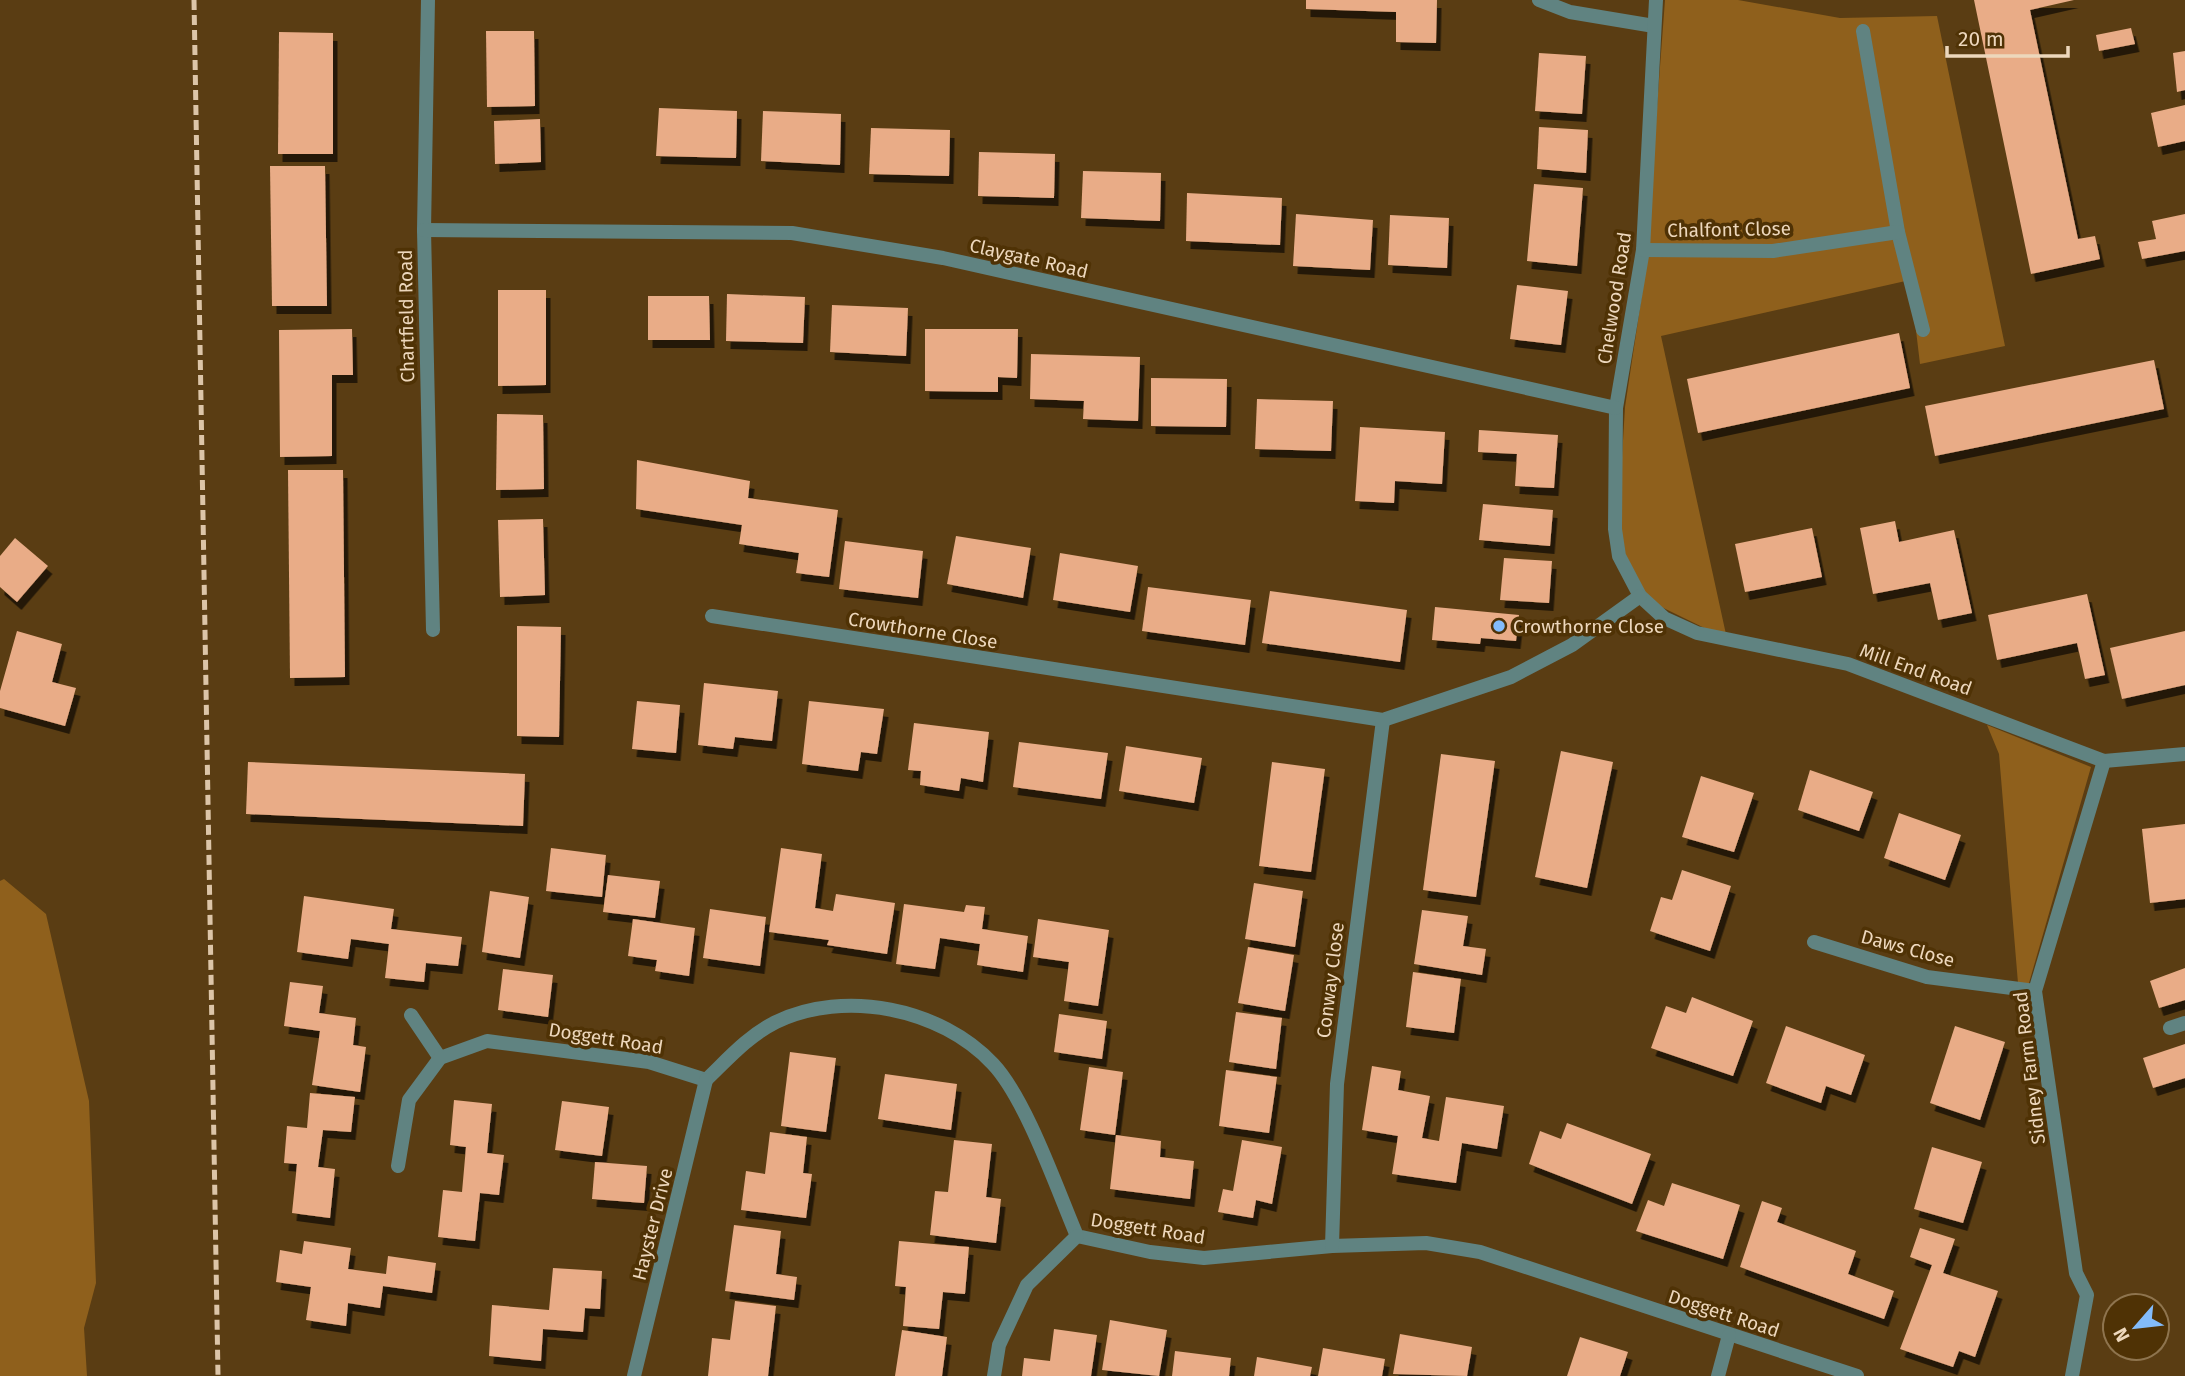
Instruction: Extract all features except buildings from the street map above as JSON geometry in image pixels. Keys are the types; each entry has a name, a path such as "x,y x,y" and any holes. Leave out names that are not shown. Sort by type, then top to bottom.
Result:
{"street":[{"name":"Chartfield Road","path":"428,0 424,230 432,630"},
{"path":"1539,0 1570,12 1654,26"},
{"name":"Chelwood Road","path":"1640,596 1619,556 1615,529 1616,408 1643,250 1656,0"},
{"path":"1863,31 1898,232 1923,330"},
{"name":"Claygate Road","path":"424,230 792,233 943,258 1616,408"},
{"name":"Chalfont Close","path":"1643,250 1773,251 1898,232"},
{"name":"Crowthorne Close","path":"712,616 1383,720 1511,677 1572,645 1640,596"},
{"name":"Mill End Road","path":"1640,596 1664,618 1698,633 1849,664 2104,761 2185,754"},
{"name":"Conway Close","path":"1332,1245 1336,1084 1383,720"},
{"name":"Sidney Farm Road","path":"2072,1376 2087,1296 2076,1273 2035,990 2104,761"},
{"name":"Daws Close","path":"1814,942 1927,977 2035,990"},
{"name":"Doggett Road","path":"440,1058 487,1041 635,1059 706,1080 750,1037 777,1022 810,1010 846,1006 883,1009 923,1017 961,1038 993,1063 1013,1092 1077,1236 1150,1252 1204,1258 1332,1245 1426,1243 1480,1252 1857,1376"},
{"path":"398,1167 409,1100 440,1058 411,1014"},
{"path":"2170,1028 2185,1023"},
{"name":"Hayster Drive","path":"634,1376 706,1080"},
{"path":"993,1376 999,1345 1027,1285 1077,1236"},
{"path":"1718,1376 1729,1335"}],"shaded area":[{"path":"1665,0 1738,0 1840,18 1937,16 2005,346 1920,364 1910,280 1661,336 1727,639 1643,598 1617,541 1625,407 1644,281"},
{"path":"1987,725 2091,767 2029,983 2018,983 1999,754"},
{"path":"4,879 46,914 89,1101 96,1283 84,1328 87,1376 0,1376 0,881"}],"railway":[{"path":"194,0 218,1376"}],"place":[{"name":"Crowthorne Close","path":"1499,626"}]}
